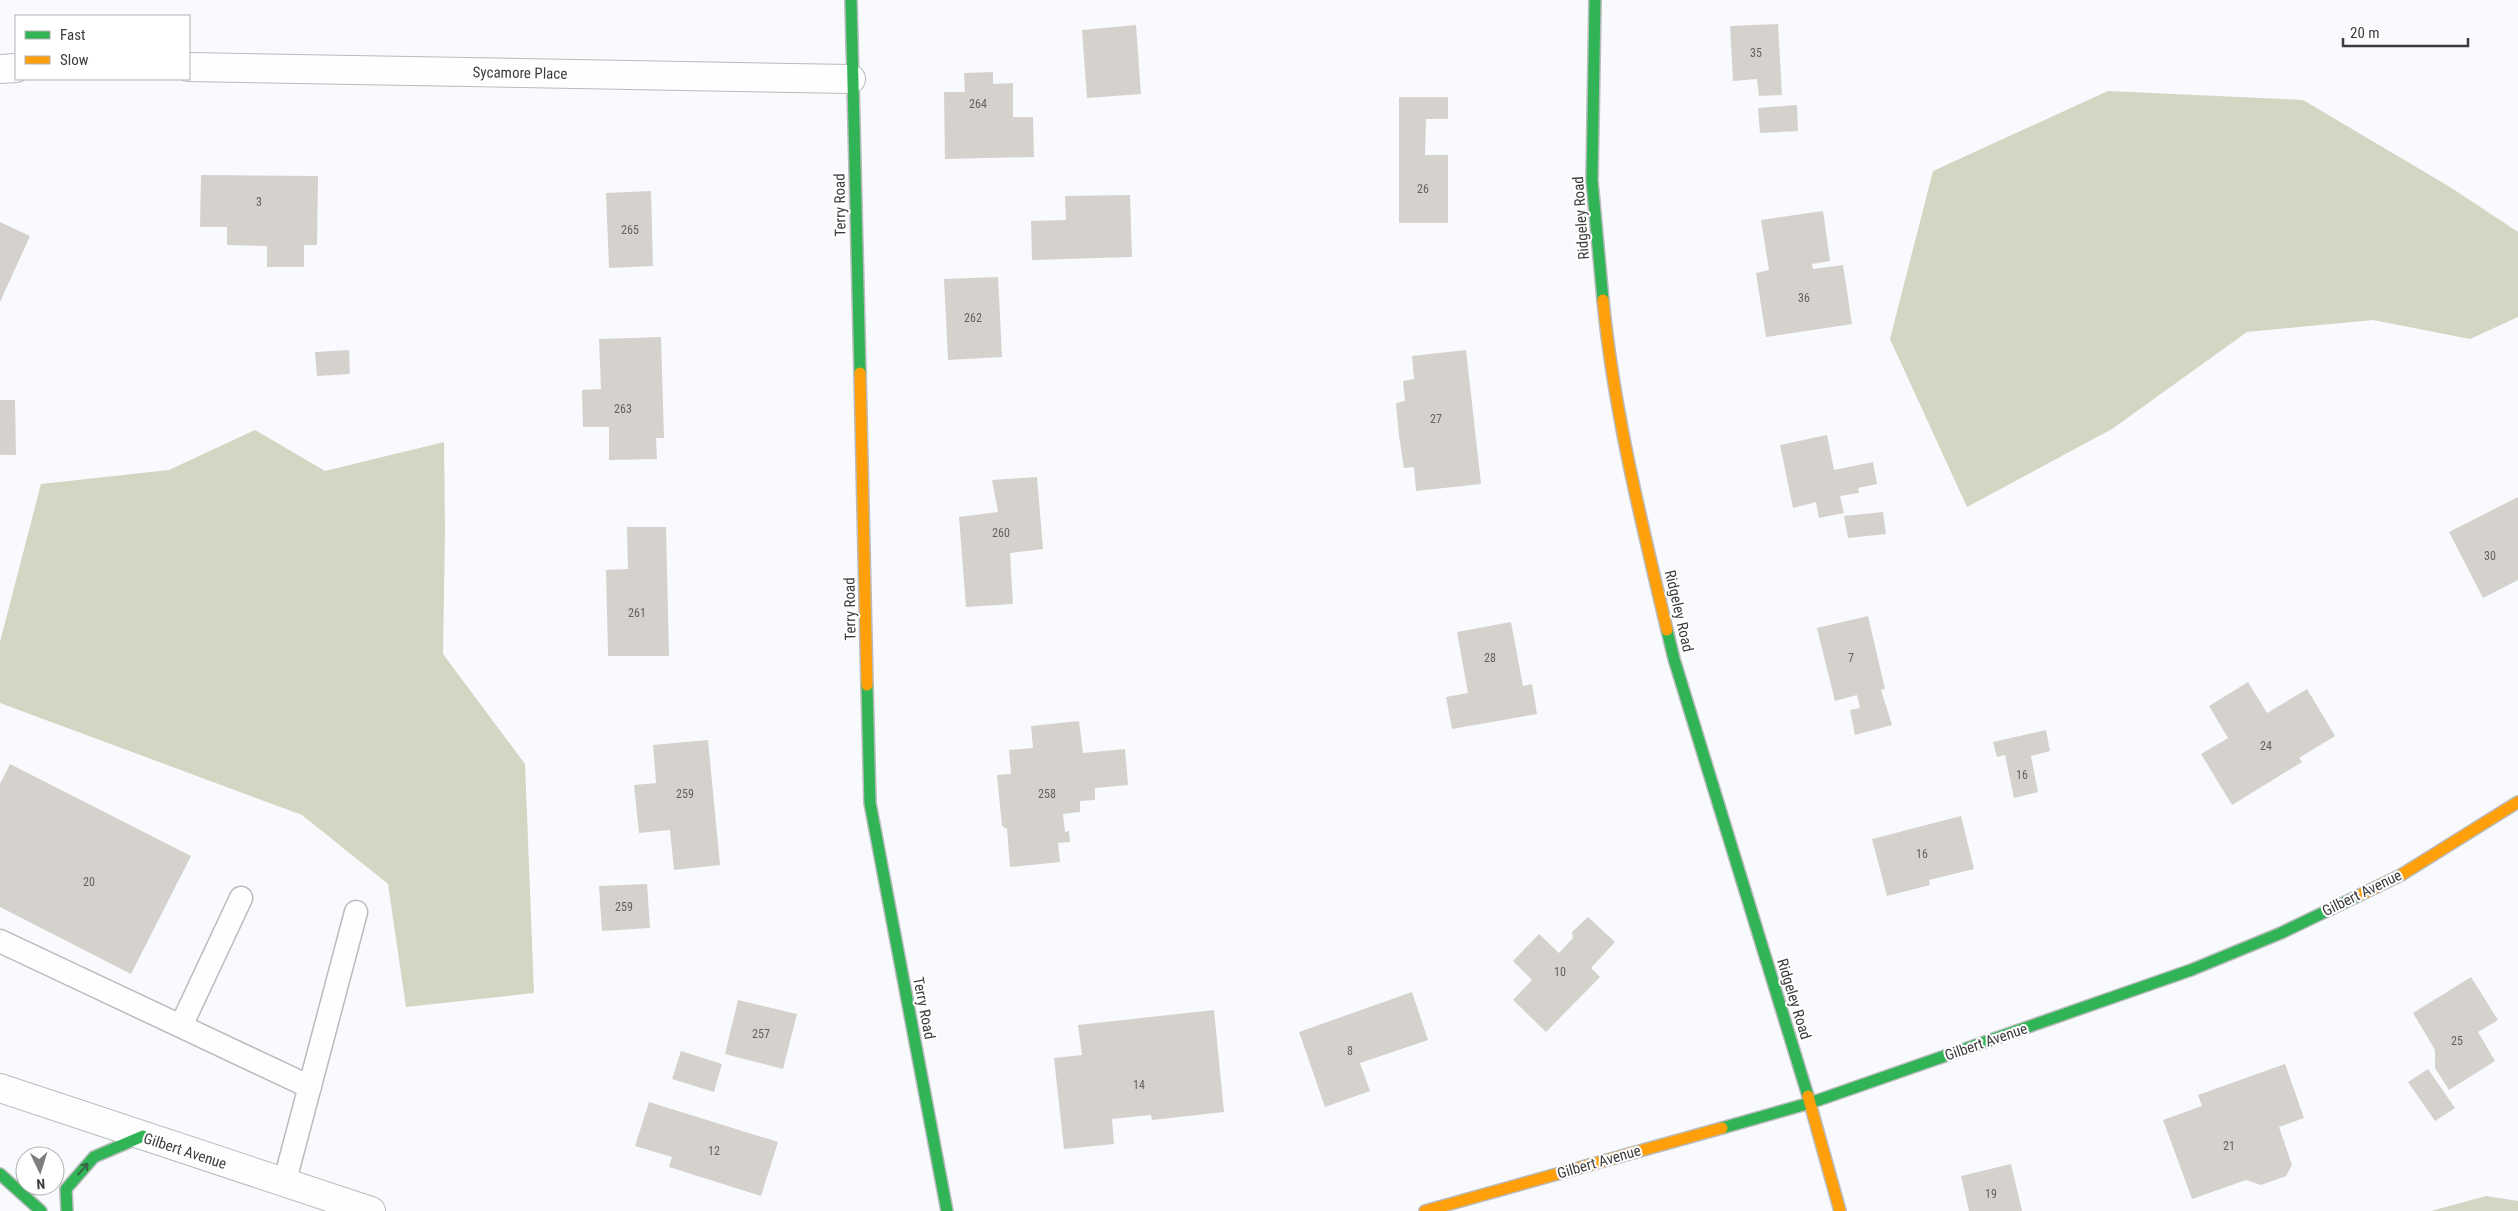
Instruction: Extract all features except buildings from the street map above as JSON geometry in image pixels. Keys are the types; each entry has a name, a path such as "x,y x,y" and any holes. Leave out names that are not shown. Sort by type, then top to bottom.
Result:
{"street":[{"name":"Terry Road","path":"851,0 851,79 870,803 947,1211"},
{"name":"Ridgeley Road","path":"1595,0 1592,181 1608,351 1630,468 1674,659 1810,1103 1840,1211"},
{"name":"Sycamore Place","path":"190,67 851,79"},
{"path":"0,69 15,68"},
{"name":"Gilbert Avenue","path":"1425,1211 1810,1103 2191,970 2281,933 2401,875 2518,802"},
{"name":"Gilbert Avenue","path":"0,1088 284,1184 371,1211"},
{"path":"67,1211 66,1189 94,1156 143,1136"},
{"path":"0,1174 41,1211"}],"lane":[{"path":"181,1026 241,898"},
{"path":"284,1184 356,912"},
{"path":"0,941 310,1086"}],"green space":[{"path":"2108,91 2303,100 2450,187 2518,232 2518,317 2470,339 2373,320 2247,332 2112,429 1967,507 1890,339 1933,171"},
{"path":"255,430 325,471 444,442 443,654 525,764 534,993 406,1007 388,884 302,815 0,703 0,642 41,484 169,470"},
{"path":"2486,1196 2518,1201 2518,1211 2431,1211"}],"traffic: fast":[{"path":"851,0 860,373"},
{"path":"1595,0 1592,181 1603,300"},
{"path":"1667,630 1674,659 1808,1096"},
{"path":"867,685 870,803 947,1211"},
{"path":"1722,1128 1810,1103 2191,970 2281,933 2360,895"},
{"path":"67,1211 66,1189 94,1157 143,1136"},
{"path":"0,1174 41,1211"}],"traffic: slow":[{"path":"1603,300 1621,425 1667,630"},
{"path":"860,373 867,685"},
{"path":"2360,895 2401,875 2518,802"},
{"path":"1808,1096 1840,1211"},
{"path":"1425,1211 1722,1128"}]}
